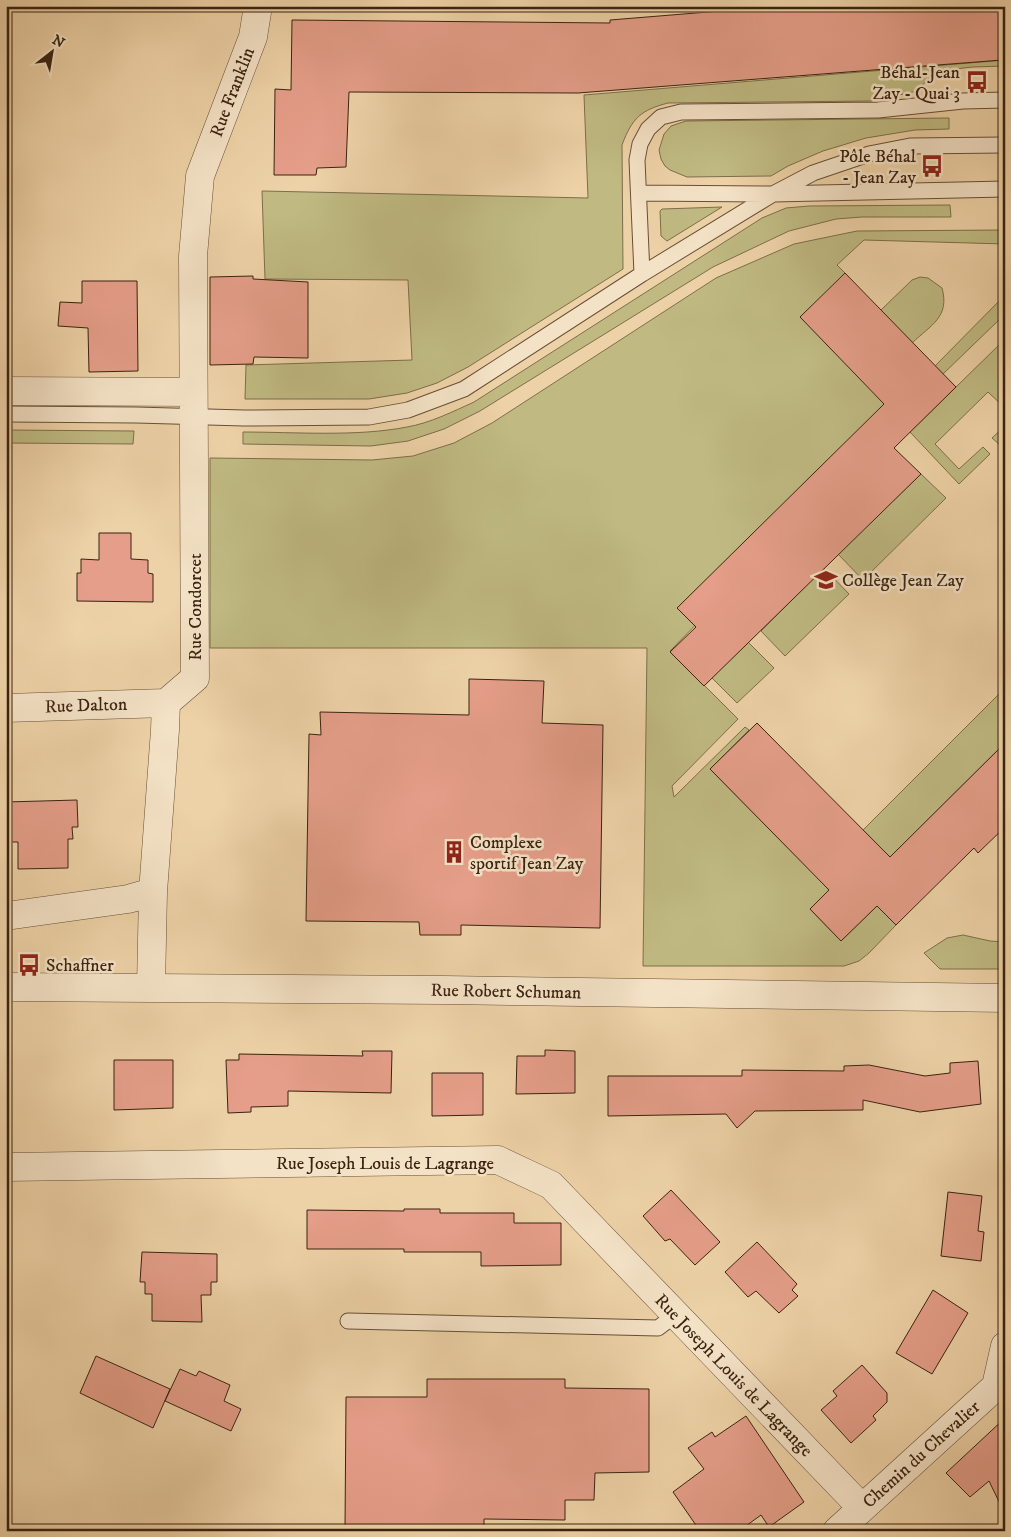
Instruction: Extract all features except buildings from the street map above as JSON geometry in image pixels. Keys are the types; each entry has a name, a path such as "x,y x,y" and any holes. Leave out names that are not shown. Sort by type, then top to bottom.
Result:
{"street":[{"name":"Rue Franklin","path":"200,176 253,37 258,6"},
{"name":"Rue Condorcet","path":"166,703 195,678 193,256 200,176"},
{"path":"6,391 193,404"},
{"path":"151,987 154,892 166,730 166,703"},
{"name":"Rue Dalton","path":"6,708 166,703"},
{"path":"6,916 128,899 154,892"},
{"name":"Rue Robert Schuman","path":"6,987 151,987 1005,998"},
{"name":"Rue Joseph Louis de Lagrange","path":"6,1167 498,1160 551,1185 862,1508"},
{"path":"1000,1382 1005,1346"},
{"name":"Chemin du Chevalier","path":"837,1531 1000,1382"}],"lane":[{"path":"642,274 638,160 640,144 648,129 661,117 681,112 878,110 962,101 1005,100"},
{"path":"6,414 193,404 369,417 408,410 464,389 642,274 773,194 813,173 869,154 910,146 1005,145"},
{"path":"640,193 773,194 1005,189"},
{"path":"348,1320 658,1328 675,1315"}],"shaded area":[{"path":"1005,60 1005,66 947,70 928,79 917,91 872,101 668,103 644,112 630,128 622,145 623,269 468,367 437,383 407,393 369,399 245,399 246,365 412,360 408,280 265,279 262,191 588,198 584,95"},
{"path":"949,118 949,129 915,130 866,138 823,151 788,166 771,176 687,177 665,166 659,150 664,134 671,126 686,121"},
{"path":"950,205 951,217 862,217 836,219 789,231 713,267 480,411 444,429 408,441 371,446 243,444 243,432 367,432 416,425 433,420 474,402 762,218 786,208 809,206"},
{"path":"722,207 667,241 661,236 660,211 662,209"},
{"path":"1005,230 1005,244 864,240 837,265 845,273 898,418 670,651 738,719 672,786 674,797 745,727 749,730 710,769 799,859 846,874 810,909 841,941 877,906 896,925 859,961 844,966 643,966 647,648 210,648 210,458 372,460 413,456 454,443 492,423 716,278 794,244 857,231"},
{"path":"920,277 928,278 942,288 944,298 941,313 937,320 912,343 881,310 912,280"},
{"path":"1005,295 1005,322 1001,318 943,374 935,366"},
{"path":"1000,344 1005,349 1005,408 988,392 935,444 959,469 983,447 990,454 959,484 910,432"},
{"path":"1005,426 1005,438 999,444 992,438"},
{"path":"6,430 134,431 133,444 6,443"},
{"path":"921,474 946,498 863,580 838,554"},
{"path":"824,568 849,594 785,656 761,631"},
{"path":"748,642 774,668 737,703 686,652"},
{"path":"999,694 1005,700 1005,743 890,857 863,830"},
{"path":"963,935 1005,942 1005,969 940,969 924,953 947,938"}],"place":[{"name":"Béhal-Jean Zay - Quai 3","path":"977,82"},
{"name":"Pôle Béhal - Jean Zay","path":"932,166"},
{"name":"Collège Jean Zay","path":"826,580"},
{"name":"Complexe sportif Jean Zay","path":"454,852"},
{"name":"Schaffner","path":"29,965"}]}
